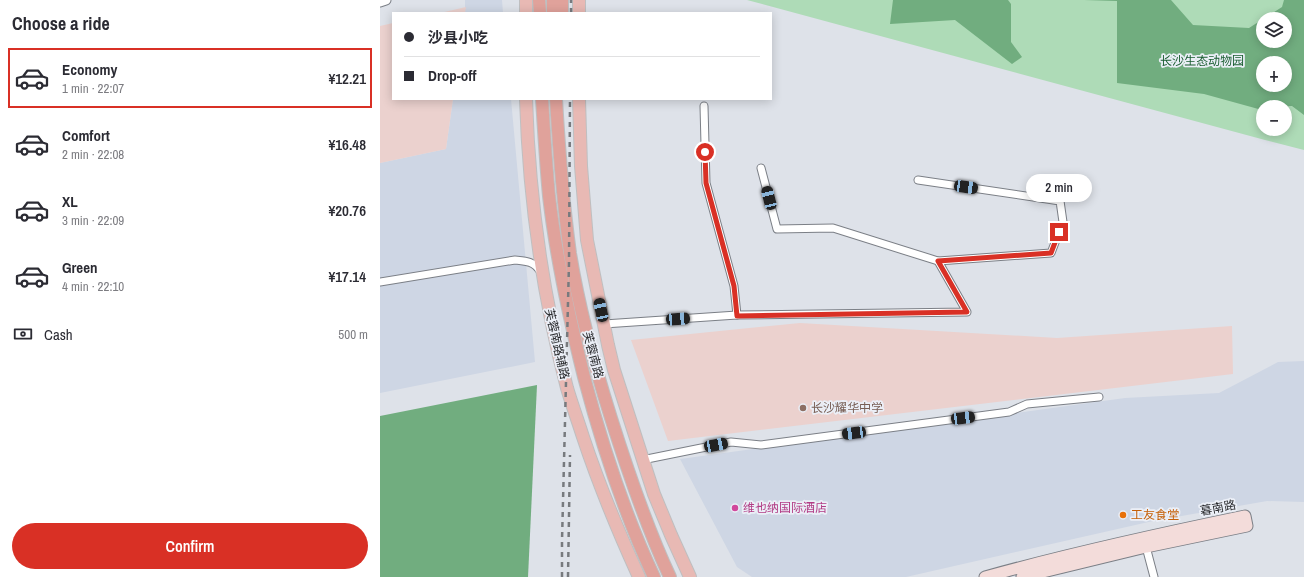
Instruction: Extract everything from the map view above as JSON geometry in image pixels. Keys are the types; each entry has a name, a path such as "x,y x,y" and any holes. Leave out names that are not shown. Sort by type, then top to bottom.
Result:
{"highway":[{"path":"553,0 553,12"},
{"path":"562,0 562,12"},
{"name":"芙蓉南路","path":"542,100 549,195 555,240 564,292 577,349 593,411 608,458 629,517 654,577"},
{"name":"芙蓉南路","path":"556,100 570,253 582,313 596,371 633,486 670,577"},
{"path":"561,100 562,171"}],"main road":[{"path":"526,0 526,12"},
{"path":"579,0 579,12"},
{"name":"芙蓉南路辅路","path":"526,100 529,174 536,232 555,338 568,390 599,482 639,577"},
{"path":"579,100 581,166 587,240 614,370 654,494 690,577"},
{"name":"暮南路","path":"985,577 1060,556 1145,542 1248,526 1245,516 1145,542 1022,577"}],"street":[{"path":"380,2 386,0"},
{"path":"704,106 706,183 734,286 737,316"},
{"path":"761,168 777,229 833,228 938,261 1051,253 1063,222 1060,201 918,180"},
{"path":"380,282 515,260 533,263 537,266 543,276"},
{"path":"604,324 737,316 967,312 938,261"},
{"path":"642,460 731,442 761,445 1010,412 1027,404 1098,397"},
{"path":"1145,542 1154,577"}],"shaded area":[{"path":"465,0 502,0 503,12 465,12"},
{"path":"466,7 465,12 444,12"},
{"path":"392,23 392,100 453,100 446,149 380,163 380,26"},
{"path":"453,100 511,100 535,362 380,393 380,163 446,149"},
{"name":"长沙耀华中学","path":"800,323 1057,338 1232,326 1233,374 668,441 631,340"},
{"path":"1304,361 1304,502 1267,501 1153,521 906,577 752,577 737,567 680,459 1125,398 1219,393 1278,362"}],"green space":[{"name":"长沙生态动物园","path":"747,0 1304,0 1304,150 1265,140"},
{"path":"893,0 1008,0 1011,4 1011,42 1022,57 1012,64 955,20 890,24"},
{"path":"1084,0 1171,0 1193,25 1249,28 1256,24 1256,48 1292,48 1292,12 1274,12 1282,7 1284,0 1304,0 1304,115 1292,106 1292,100 1256,100 1256,108 1204,94 1117,83 1117,1"},
{"path":"537,385 528,577 380,577 380,416"}],"railway":[{"path":"571,0 571,12"},
{"path":"562,577 569,263 570,100"},
{"path":"568,577 570,455"}],"place":[{"name":"长沙耀华中学","path":"803,408"},
{"name":"维也纳国际酒店","path":"735,508"},
{"name":"工友食堂","path":"1123,515"}],"route":[{"path":"705,152 706,183 734,286 737,316 967,312 938,261 1051,253 1059,232"}]}
